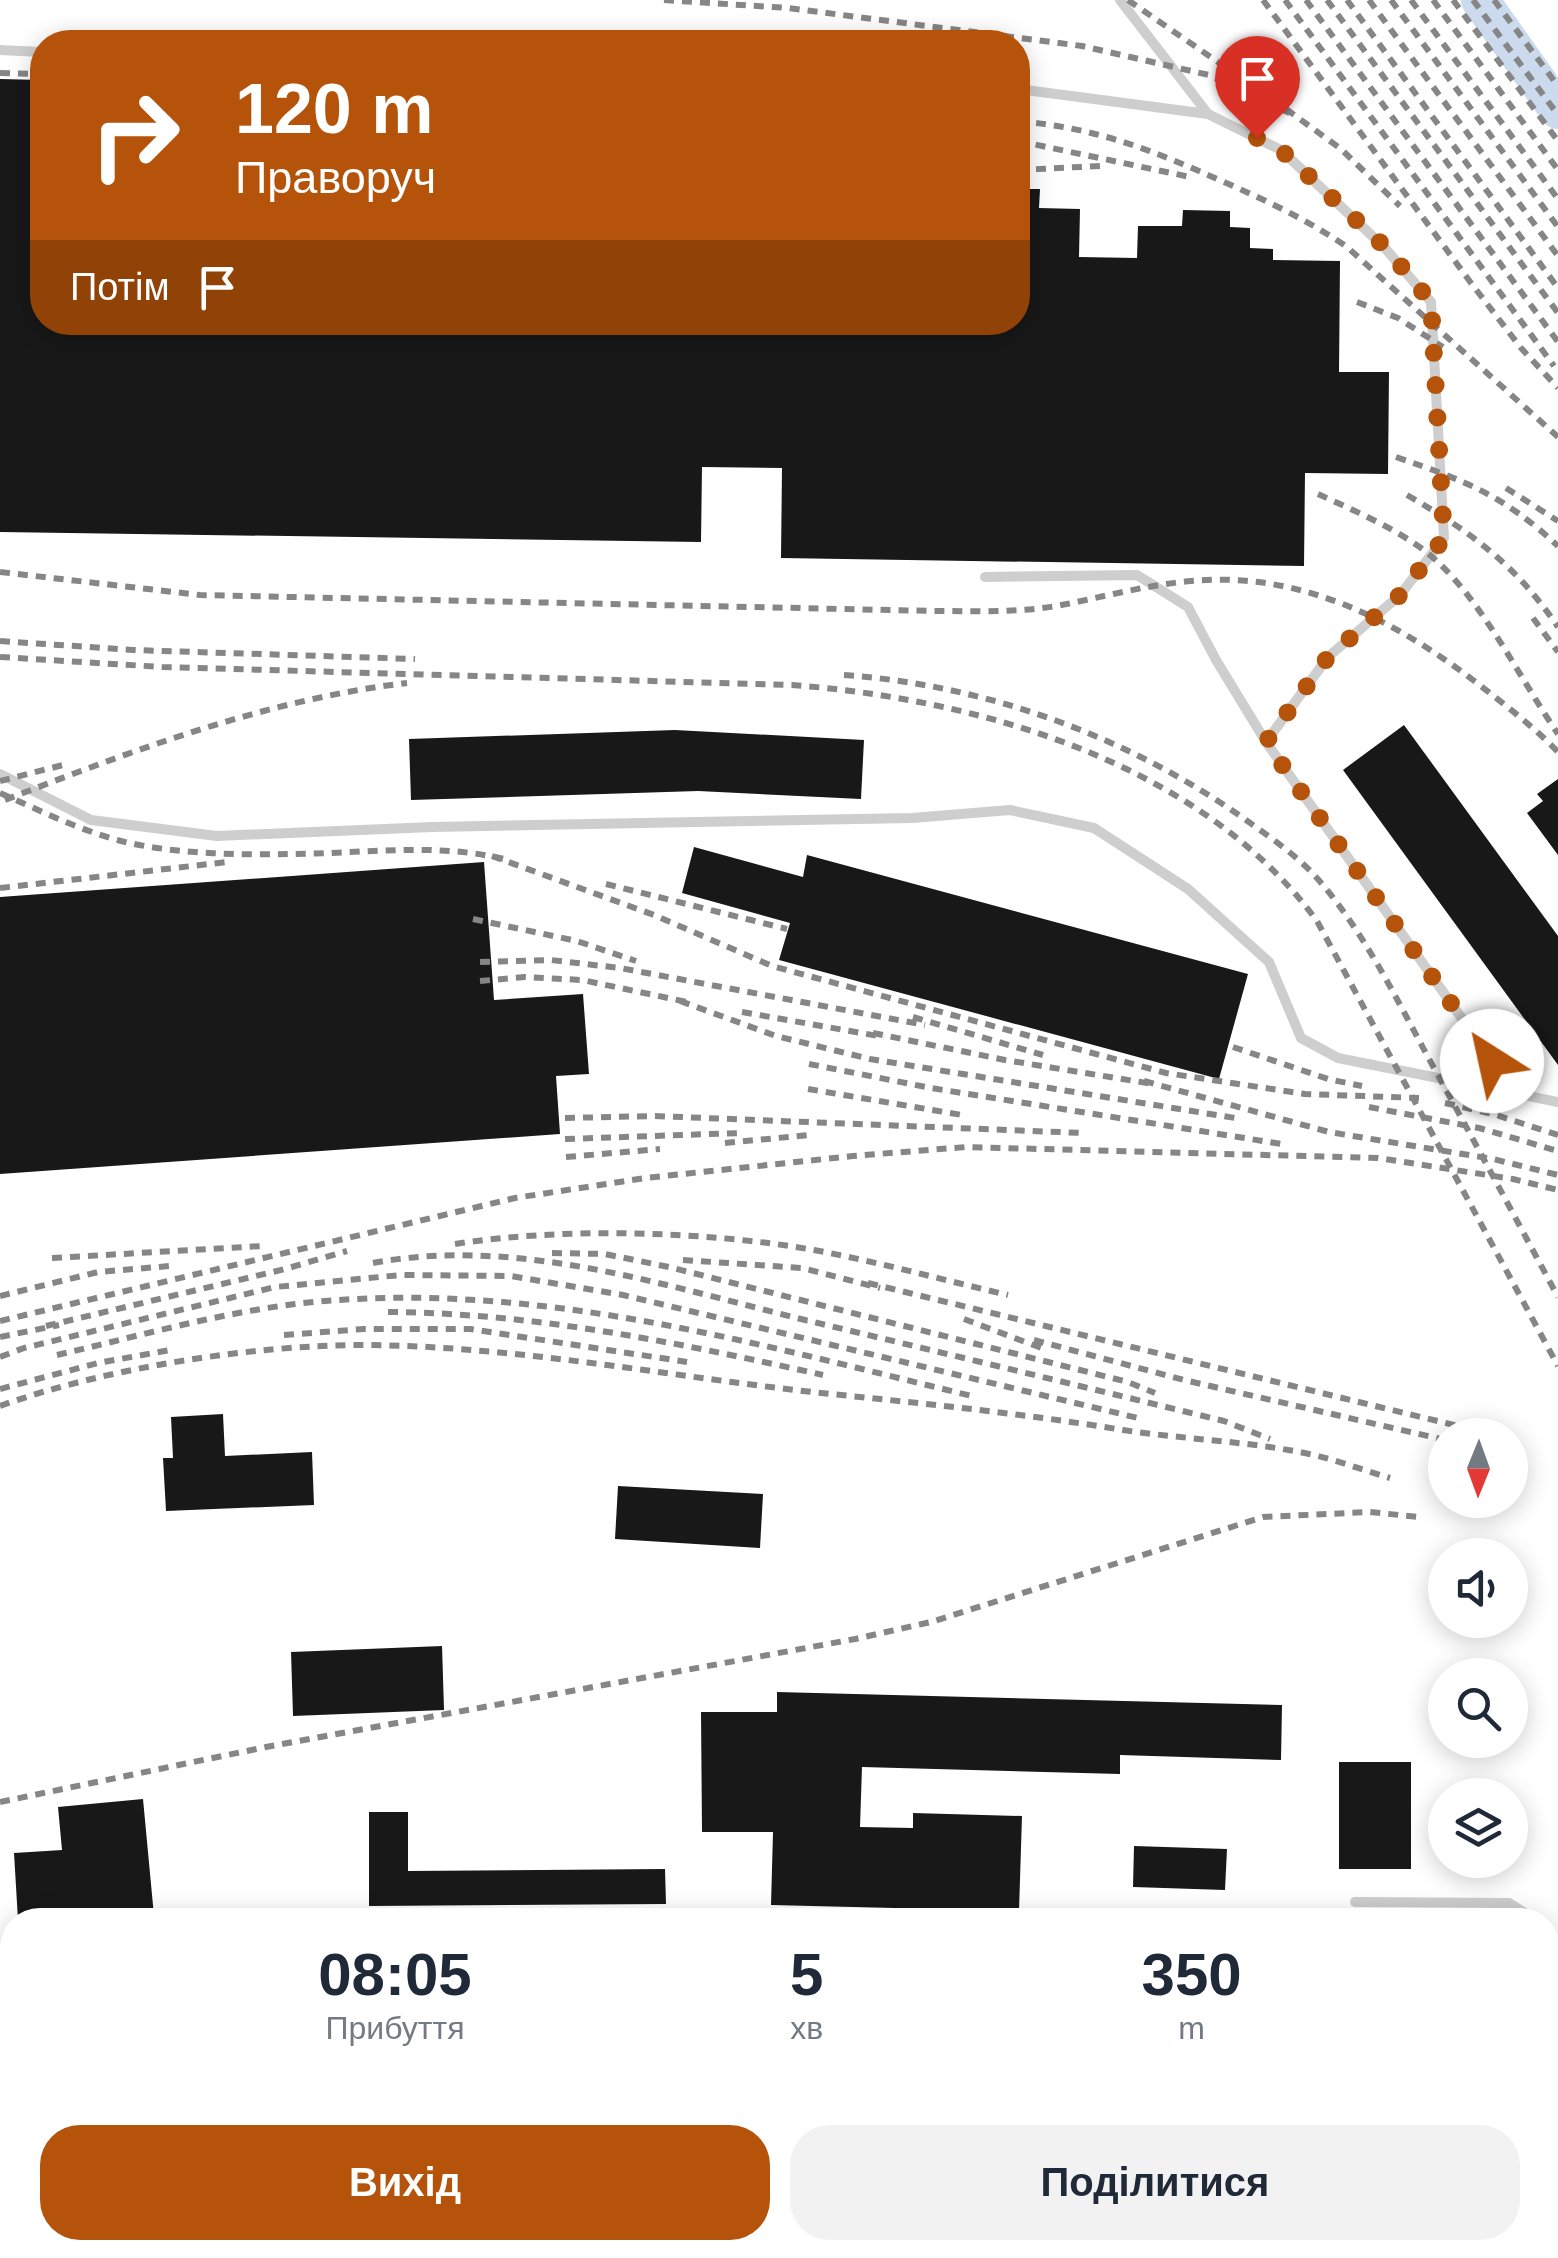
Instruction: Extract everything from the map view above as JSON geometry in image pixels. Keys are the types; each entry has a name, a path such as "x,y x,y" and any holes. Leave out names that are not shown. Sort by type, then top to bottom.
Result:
{"lane":[{"path":"1120,0 1208,114"},
{"path":"0,50 30,51"},
{"path":"1030,92 1208,114 1281,150 1386,248 1431,302 1444,538 1400,595 1328,657 1266,742"},
{"path":"984,578 1137,575 1188,607 1266,742 1514,1093"},
{"path":"0,774 91,820 217,836 451,826 912,818 1010,810 1094,828 1188,889 1268,962 1301,1038 1338,1058 1558,1102"},
{"path":"1355,1902 1510,1903 1518,1908"}],"building":[{"path":"0,79 30,80 30,335 1030,335 1030,189 1040,189 1039,208 1080,209 1079,257 1137,258 1138,226 1182,226 1183,210 1230,211 1230,227 1250,228 1250,248 1273,249 1273,260 1340,261 1339,372 1389,372 1388,474 1305,473 1304,566 781,558 782,468 702,467 701,542 0,532"},
{"path":"1404,725 1558,936 1558,1065 1343,770"},
{"path":"675,730 864,740 861,799 698,791 411,800 409,739"},
{"path":"1558,779 1558,855 1527,813 1543,801 1537,794"},
{"path":"694,847 803,877 807,855 1248,974 1219,1079 779,960 790,923 682,893"},
{"path":"484,862 494,1000 583,994 589,1074 556,1076 560,1134 0,1174 0,897"},
{"path":"223,1414 225,1456 312,1452 314,1505 166,1511 163,1458 173,1458 171,1417"},
{"path":"618,1486 763,1494 760,1548 615,1539"},
{"path":"442,1646 444,1710 293,1716 291,1652"},
{"path":"777,1692 1282,1705 1281,1760 1120,1755 1120,1774 862,1767 860,1827 913,1828 913,1813 1022,1816 1019,1908 771,1905 773,1832 702,1832 701,1712 777,1712"},
{"path":"1339,1762 1411,1762 1411,1869 1339,1869"},
{"path":"143,1799 153,1908 17,1908 14,1853 62,1850 58,1807"},
{"path":"369,1812 408,1812 408,1871 665,1869 666,1904 369,1906"},
{"path":"1134,1846 1227,1849 1225,1890 1133,1887"}],"waterway":[{"path":"1480,0 1558,110"}],"railway":[{"path":"664,0 788,8 958,30"},
{"path":"1128,0 1241,78"},
{"path":"1263,0 1471,283 1558,388"},
{"path":"1285,0 1554,366"},
{"path":"1306,0 1558,342"},
{"path":"1327,0 1558,313"},
{"path":"1347,0 1558,288"},
{"path":"1369,0 1558,256"},
{"path":"1391,0 1558,227"},
{"path":"1411,0 1558,199"},
{"path":"1433,0 1558,170"},
{"path":"1453,0 1558,141"},
{"path":"1473,0 1558,115"},
{"path":"1494,0 1558,86"},
{"path":"1030,39 1082,46 1209,75 1296,116"},
{"path":"0,73 30,74"},
{"path":"1286,109 1341,149 1400,206"},
{"path":"1030,122 1099,135 1148,150 1256,196 1317,228 1347,247 1558,437"},
{"path":"1030,144 1190,177"},
{"path":"1030,169 1100,166"},
{"path":"1357,302 1398,318 1443,347"},
{"path":"1396,457 1483,491 1558,546"},
{"path":"1506,488 1558,521"},
{"path":"1318,494 1397,533 1441,565 1478,610 1558,734"},
{"path":"1407,495 1491,552 1526,585 1558,627"},
{"path":"0,572 200,595 934,611 1041,608 1191,581 1270,584 1343,604 1412,639 1477,683 1558,752"},
{"path":"1533,618 1558,652"},
{"path":"0,641 133,650 415,659"},
{"path":"0,657 162,667 792,685 937,706 1010,724 1081,749 1149,781 1212,819 1269,866 1317,921 1558,1366"},
{"path":"844,675 951,690 1003,703 1105,740 1201,790 1300,861 1333,897 1377,964 1558,1297"},
{"path":"5,800 152,745 253,714 407,683"},
{"path":"0,781 67,764"},
{"path":"0,793 90,831 162,849 248,854 424,850 504,859"},
{"path":"492,856 654,915 772,966 1166,1073 1305,1094 1419,1098"},
{"path":"0,888 227,862"},
{"path":"606,884 787,929"},
{"path":"473,919 577,941 636,961"},
{"path":"480,962 551,960 620,968 925,1025"},
{"path":"480,981 525,977 582,980 692,1003"},
{"path":"680,1001 776,1036 870,1059 1235,1118"},
{"path":"742,1012 884,1037"},
{"path":"913,1017 1043,1055"},
{"path":"873,1033 1153,1084"},
{"path":"1233,1047 1328,1079 1362,1086"},
{"path":"809,1064 931,1088 1288,1145"},
{"path":"1144,1081 1329,1132 1493,1159 1558,1175"},
{"path":"808,1089 962,1115"},
{"path":"1445,1103 1558,1135"},
{"path":"1369,1107 1479,1128 1558,1151"},
{"path":"565,1118 655,1116 1083,1133"},
{"path":"565,1139 741,1133"},
{"path":"725,1143 809,1135"},
{"path":"0,1321 515,1198 645,1178 853,1156 966,1147 1378,1158 1558,1190"},
{"path":"566,1157 660,1149"},
{"path":"455,1244 588,1233 728,1239 838,1255 1008,1295"},
{"path":"52,1258 262,1246"},
{"path":"46,1326 347,1251"},
{"path":"552,1253 605,1254 669,1267 1128,1382 1155,1393"},
{"path":"373,1263 427,1256 482,1256 591,1269 1224,1421 1270,1439"},
{"path":"683,1260 802,1268 880,1288"},
{"path":"0,1296 98,1272 170,1266"},
{"path":"0,1357 275,1287 401,1275 511,1276 623,1295 1138,1418"},
{"path":"868,1283 1428,1419"},
{"path":"57,1355 265,1308 382,1298 468,1300 639,1320 976,1397"},
{"path":"388,1312 553,1324 661,1341 823,1375"},
{"path":"964,1319 1044,1349"},
{"path":"0,1337 59,1325"},
{"path":"284,1335 364,1329 470,1329 687,1362"},
{"path":"1034,1340 1184,1380 1428,1436"},
{"path":"0,1406 86,1380 228,1354 321,1346 423,1347 540,1357 1270,1447 1318,1456 1390,1478"},
{"path":"0,1389 98,1363 170,1350"},
{"path":"0,1802 266,1747 931,1622 1263,1517 1370,1512 1419,1517"}],"route":[{"path":"1257,138 1281,150 1386,248 1431,302 1444,538 1400,595 1328,657 1266,742 1492,1061"}]}
